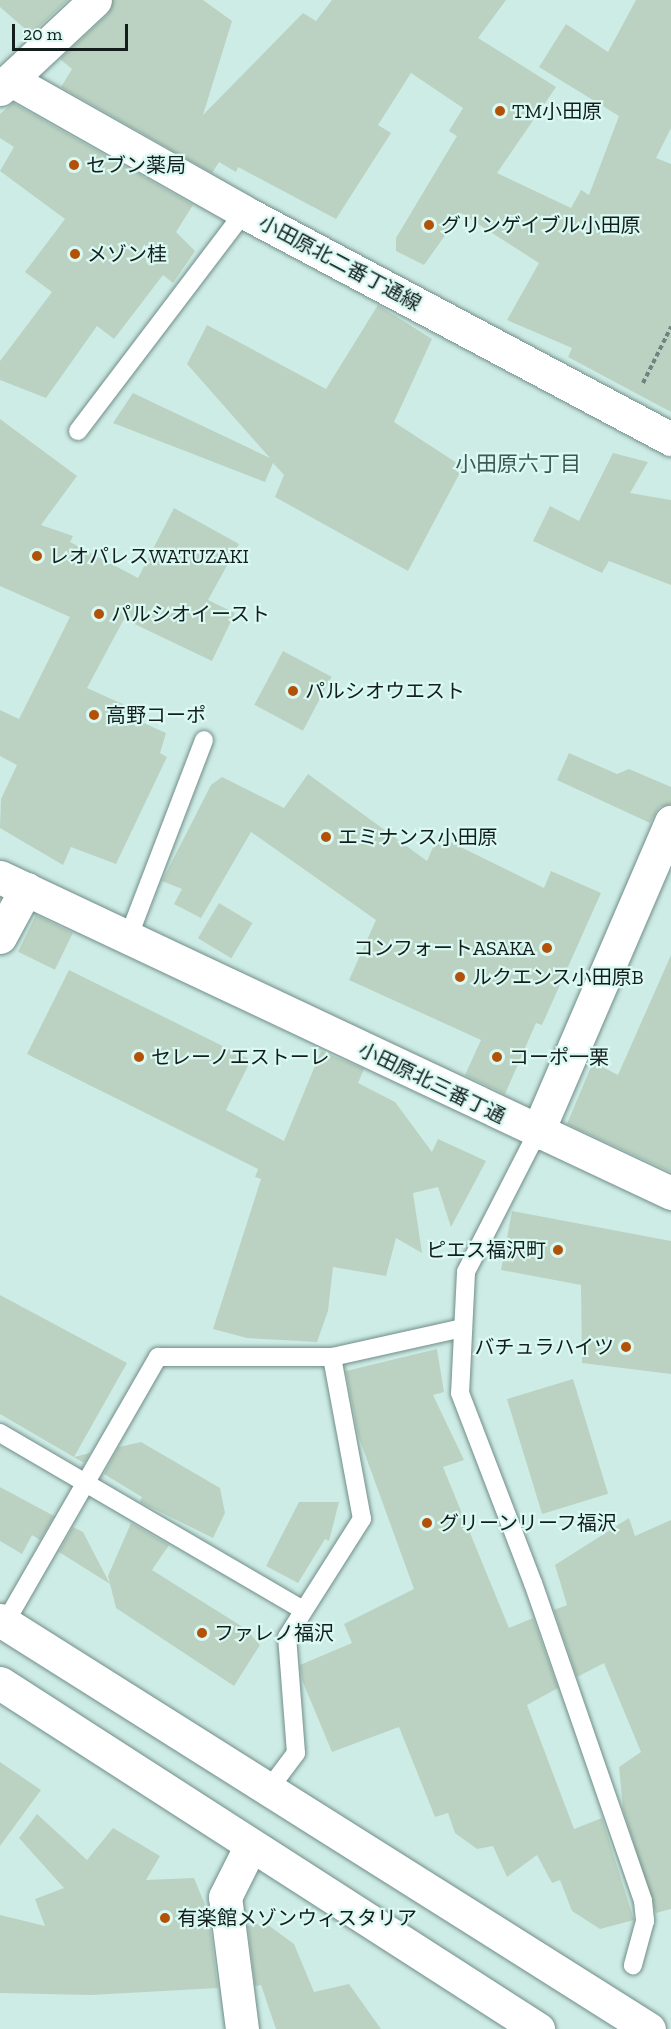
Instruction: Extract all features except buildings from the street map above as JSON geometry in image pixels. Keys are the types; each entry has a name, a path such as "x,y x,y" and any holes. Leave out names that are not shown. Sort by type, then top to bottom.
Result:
{"street":[{"path":"6,85 95,0"},
{"name":"小田原北二番丁通線","path":"6,85 671,440"},
{"path":"537,1133 671,822"},
{"path":"0,937 13,883"},
{"name":"小田原北三番丁通","path":"13,883 537,1133 671,1193"},
{"path":"2,1622 649,2029"},
{"path":"0,1683 538,2029"},
{"path":"242,2029 225,1897 251,1845"}],"lane":[{"path":"78,431 244,212"},
{"path":"128,938 204,740"},
{"path":"537,1133 466,1272 460,1393 533,1583 643,1901 645,1921 633,1965"},
{"path":"2,1622 158,1357 332,1357 463,1328"},
{"path":"269,1789 296,1753 287,1637 301,1609 362,1519 332,1357"},
{"path":"0,1433 87,1480 301,1609"}],"path":[{"path":"625,415 671,327"}],"place":[{"name":"TM小田原","path":"500,111"},
{"name":"セブン薬局","path":"74,165"},
{"name":"グリンゲイブル小田原","path":"429,225"},
{"name":"メゾン桂","path":"75,254"},
{"name":"レオパレスWATUZAKI","path":"37,556"},
{"name":"パルシオイースト","path":"99,614"},
{"name":"パルシオウエスト","path":"293,691"},
{"name":"高野コーポ","path":"94,715"},
{"name":"エミナンス小田原","path":"326,837"},
{"name":"コンフォートASAKA","path":"547,948"},
{"name":"ルクエンス小田原B","path":"460,977"},
{"name":"セレーノエストーレ","path":"139,1057"},
{"name":"コーポ一栗","path":"497,1057"},
{"name":"ピエス福沢町","path":"558,1250"},
{"name":"バチュラハイツ","path":"626,1347"},
{"name":"グリーンリーフ福沢","path":"427,1523"},
{"name":"ファレノ福沢","path":"202,1633"},
{"name":"有楽館メゾンウィスタリア","path":"165,1918"}],"district":[{"name":"小田原六丁目","path":"518,464"}]}
